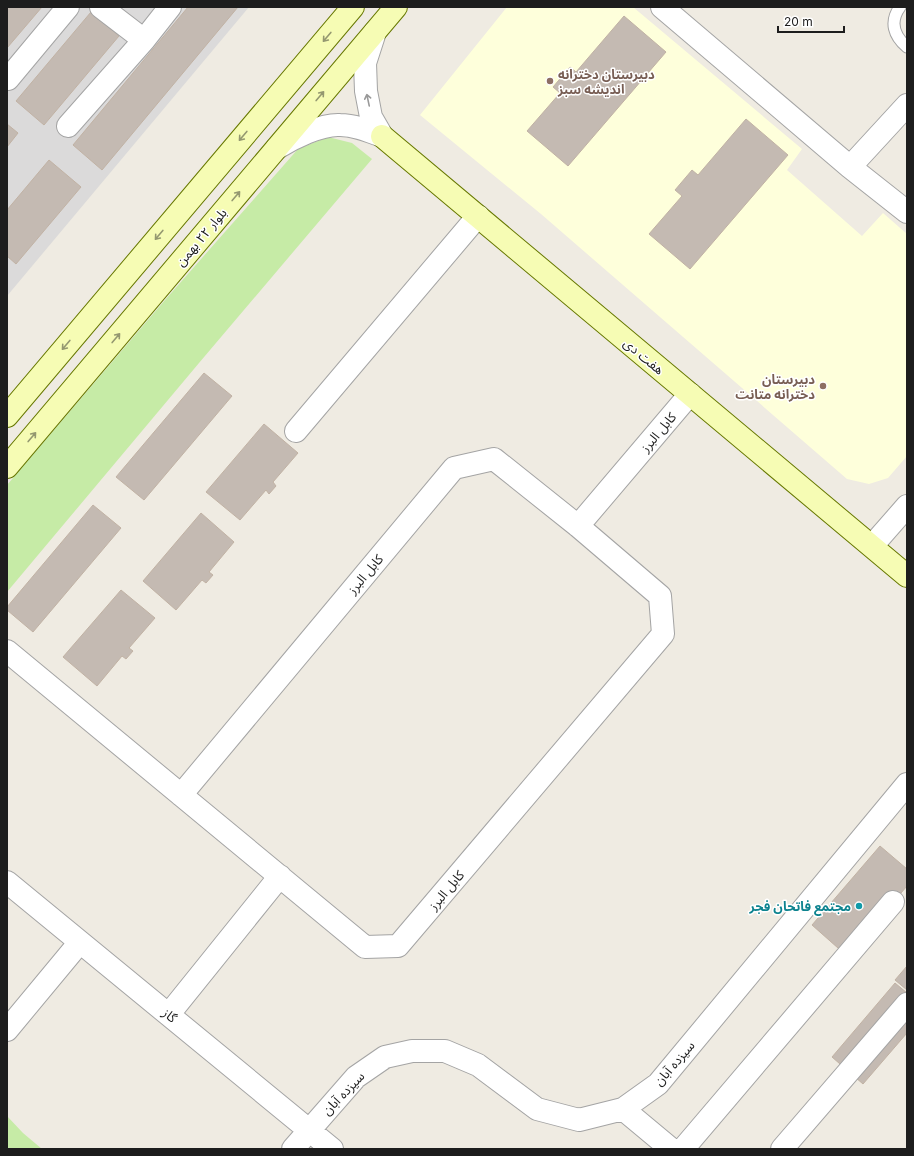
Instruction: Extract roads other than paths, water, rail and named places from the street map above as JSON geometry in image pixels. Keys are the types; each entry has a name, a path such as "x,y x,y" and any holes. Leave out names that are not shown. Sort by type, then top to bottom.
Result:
{"main road":[{"path":"7,416 353,7"},
{"name":"بلوار ۲۲ بهمن","path":"7,467 396,7"},
{"name":"هفت دی","path":"382,136 907,576"}],"street":[{"path":"8,79 68,7"},
{"path":"100,7 144,40"},
{"path":"662,7 850,167 907,212"},
{"path":"68,126 144,40 159,11"},
{"path":"376,30 365,63 366,91 371,117 382,136"},
{"path":"850,167 907,105"},
{"path":"277,148 294,137 317,129 340,125 360,128 382,136"},
{"path":"296,431 478,216"},
{"name":"کابل البرز","path":"578,526 690,394"},
{"name":"کابل البرز","path":"181,795 454,468 494,459 578,526 660,596 663,634 398,946 365,947 280,876"},
{"path":"872,546 907,506"},
{"path":"7,651 280,876 169,1014"},
{"name":"سیزده آبان","path":"293,1149 356,1076 385,1057 412,1051 445,1051 478,1065 537,1110 580,1120 623,1109 658,1084 907,784"},
{"name":"گاز","path":"7,882 332,1149"},
{"path":"683,1149 893,902"},
{"path":"7,1030 80,942"},
{"path":"782,1149 907,1004"},
{"path":"623,1109 671,1149"}],"lane":[{"path":"900,7 895,15 894,29 900,41 907,47"}],"place":[{"name":"دبیرستان دخترانه اندیشه سبز","path":"550,81"},
{"name":"دبیرستان دخترانه متانت","path":"823,386"},
{"name":"مجتمع فاتحان فجر","path":"859,906"}]}
